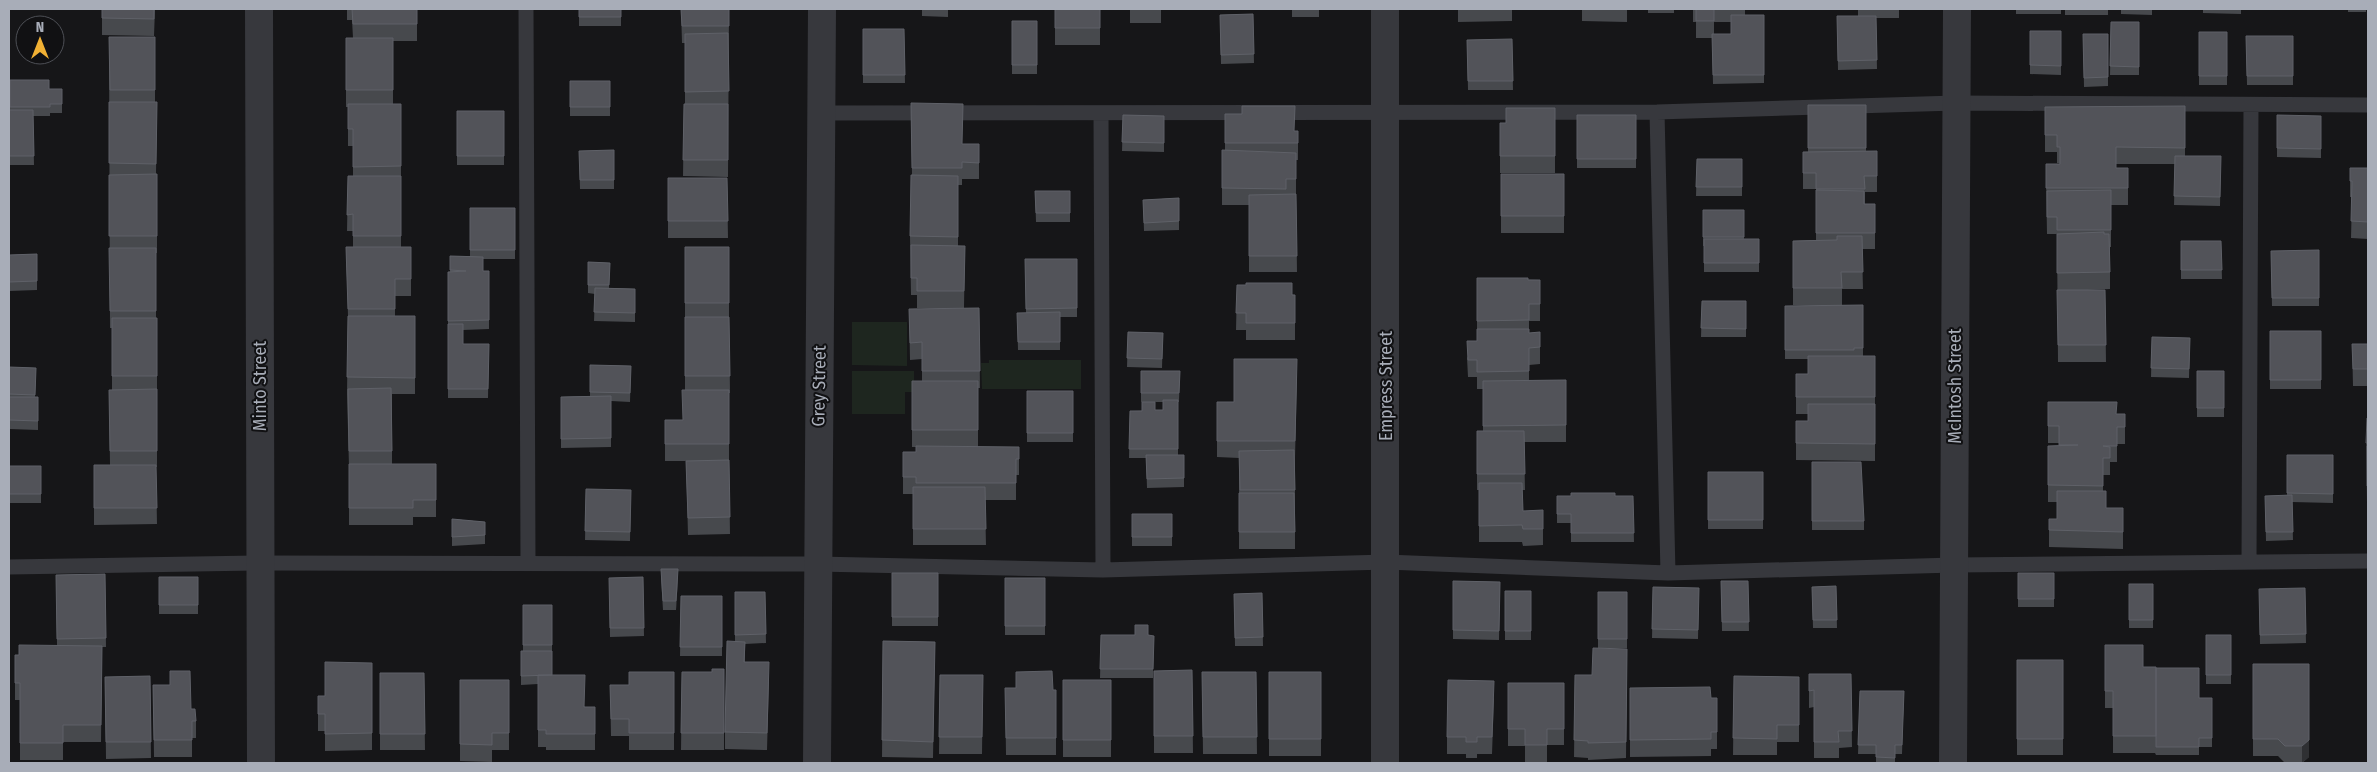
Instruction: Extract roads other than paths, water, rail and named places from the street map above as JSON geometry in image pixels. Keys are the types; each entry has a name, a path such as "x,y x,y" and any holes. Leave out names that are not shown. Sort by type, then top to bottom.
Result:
{"street":[{"name":"Minto Street","path":"259,9 261,763"},
{"name":"Grey Street","path":"817,763 817,564 823,113 822,9"},
{"name":"Empress Street","path":"1385,9 1385,763"},
{"name":"McIntosh Street","path":"1953,763 1956,9"}],"lane":[{"path":"526,9 528,563"},
{"path":"823,113 1657,112 1956,103 2368,105"},
{"path":"2249,561 2251,104"},
{"path":"1657,112 1668,573"},
{"path":"1102,114 1103,570"},
{"path":"9,567 260,563 528,563 817,564 1103,570 1386,562 1668,573 1954,565 2249,561 2368,562"}]}
